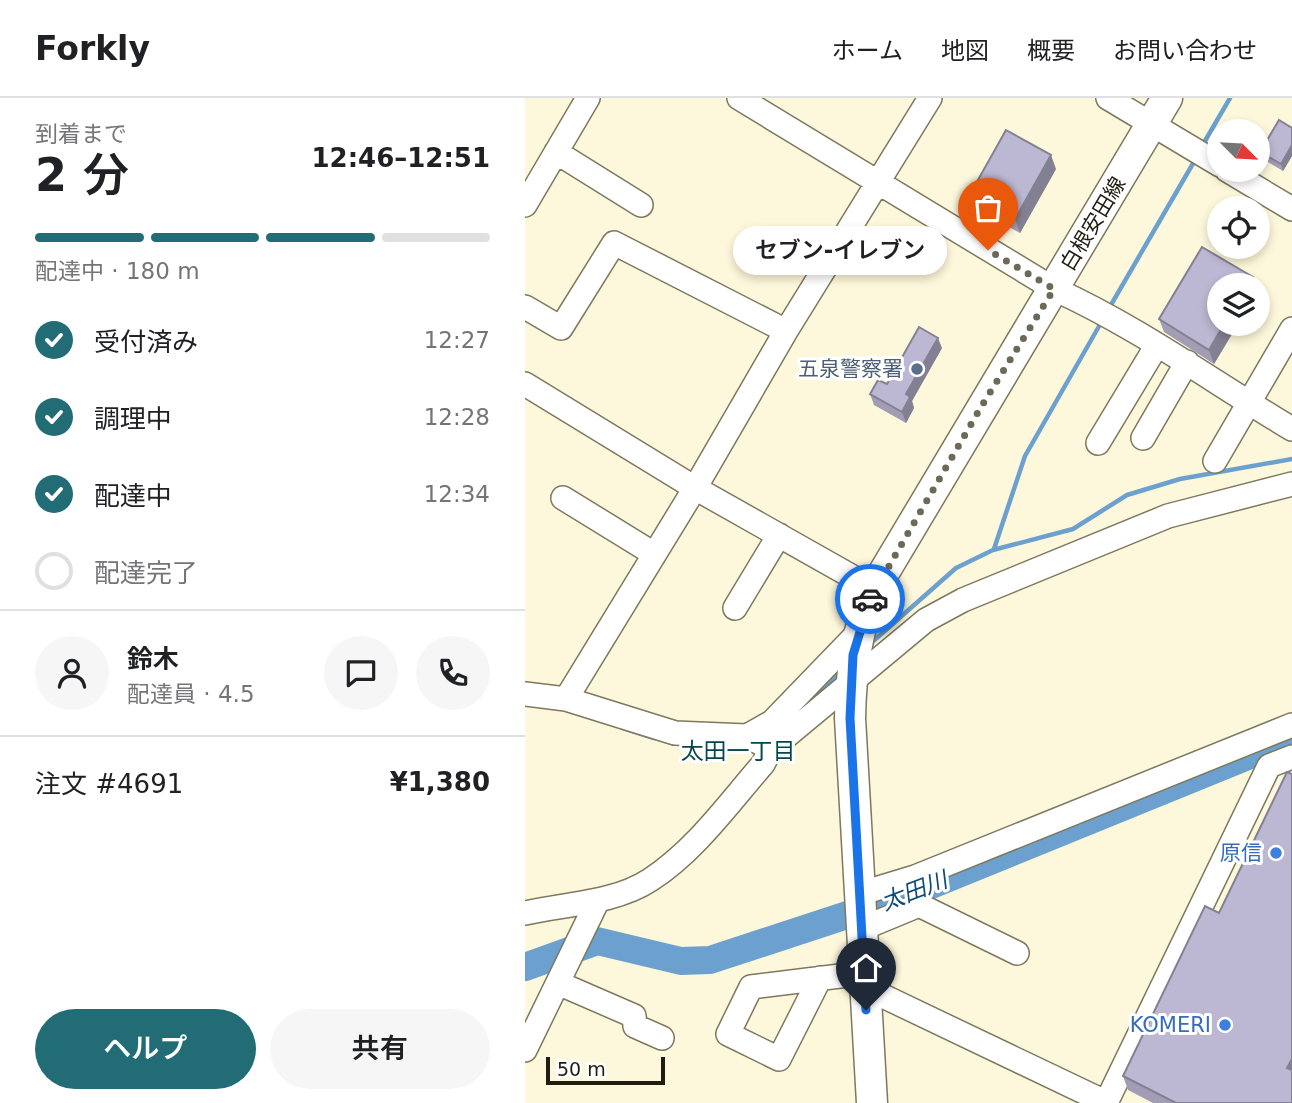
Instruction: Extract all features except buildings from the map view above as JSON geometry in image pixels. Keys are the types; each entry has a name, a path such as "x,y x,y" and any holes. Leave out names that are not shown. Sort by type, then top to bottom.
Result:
{"main road":[{"name":"白根安田線","path":"872,1103 859,894 851,679 857,634 874,589 1167,98"}],"street":[{"path":"525,205 588,98"},
{"path":"739,98 1054,289 1084,302 1187,362 1247,403 1292,429"},
{"path":"566,699 695,488 786,331 930,98"},
{"path":"1108,98 1207,157"},
{"path":"556,152 641,205"},
{"path":"1247,182 1292,209"},
{"path":"525,307 561,328 614,243 786,331"},
{"path":"1215,461 1292,329"},
{"path":"1098,443 1157,345"},
{"path":"1143,438 1187,362"},
{"path":"525,384 695,488 874,589"},
{"path":"525,913 599,900 649,881 684,852 763,764 771,749 851,679 926,620 963,600 1168,516 1292,484"},
{"path":"563,498 654,554"},
{"path":"736,608 779,535"},
{"path":"747,736 772,722 857,634"},
{"path":"525,694 566,699 675,733 747,736 771,749"},
{"path":"859,894 915,877 1292,725"},
{"path":"821,978 864,980 1106,1103 1269,766 1292,757"},
{"path":"525,1050 599,900"},
{"path":"861,929 919,905 1017,953"},
{"path":"558,983 633,1016 635,1026 662,1038"}],"waterway":[{"path":"1202,146 1230,98"},
{"path":"1108,310 1195,160"},
{"path":"994,549 1025,456 1102,321"},
{"path":"870,644 956,568 993,550 1073,529 1127,495 1180,479 1292,459"},
{"path":"799,712 842,669"},
{"path":"623,728 654,738"},
{"name":"太田川","path":"525,967 597,941 681,961 710,960 899,898 1292,738"}],"way so far":[{"path":"870,599 981,407 1054,289 988,250"}],"place":[{"name":"セブン-イレブン","path":"988,250"},
{"name":"五泉警察署","path":"917,369"},
{"name":"原信","path":"1276,853"},
{"name":"KOMERI","path":"1225,1025"}],"district":[{"name":"太田一丁目","path":"738,751"}],"route":[{"path":"866,1010 850,718 853,655 857,634 870,599"}]}
